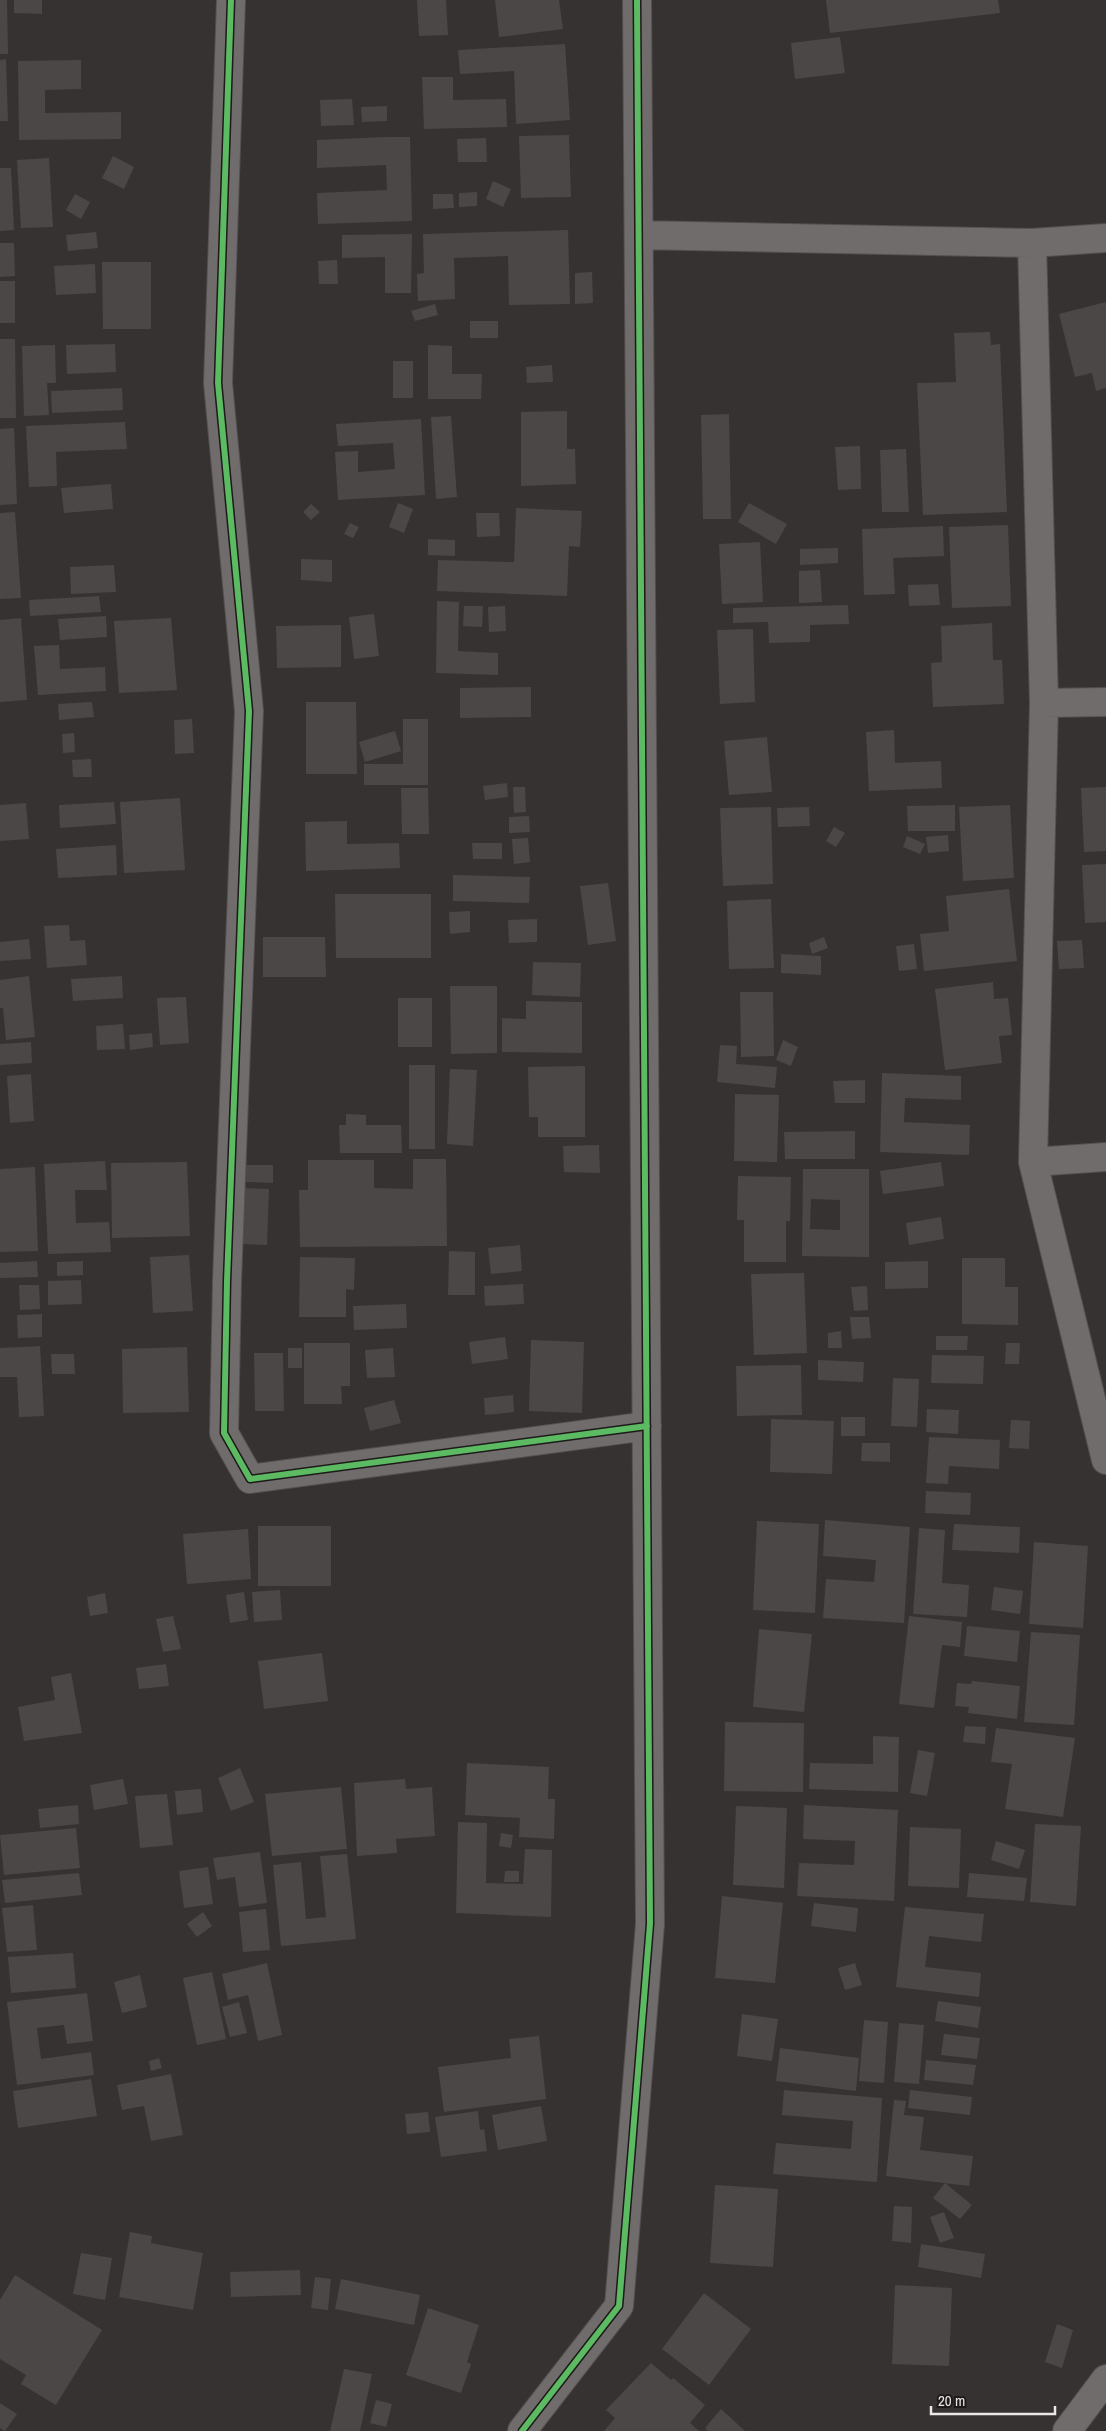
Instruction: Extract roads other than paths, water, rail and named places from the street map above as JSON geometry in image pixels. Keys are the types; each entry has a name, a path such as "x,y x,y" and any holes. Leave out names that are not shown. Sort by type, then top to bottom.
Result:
{"street":[{"path":"231,0 218,383 249,711 227,1282 224,1433 250,1479 646,1426"},
{"path":"522,2431 619,2306 650,1924 636,0"},
{"path":"638,235 1032,243 1106,238"},
{"path":"1032,243 1044,703 1033,1162 1106,1460"},
{"path":"1044,703 1106,702"},
{"path":"1033,1162 1106,1157"},
{"path":"1067,2431 1106,2379"}]}
